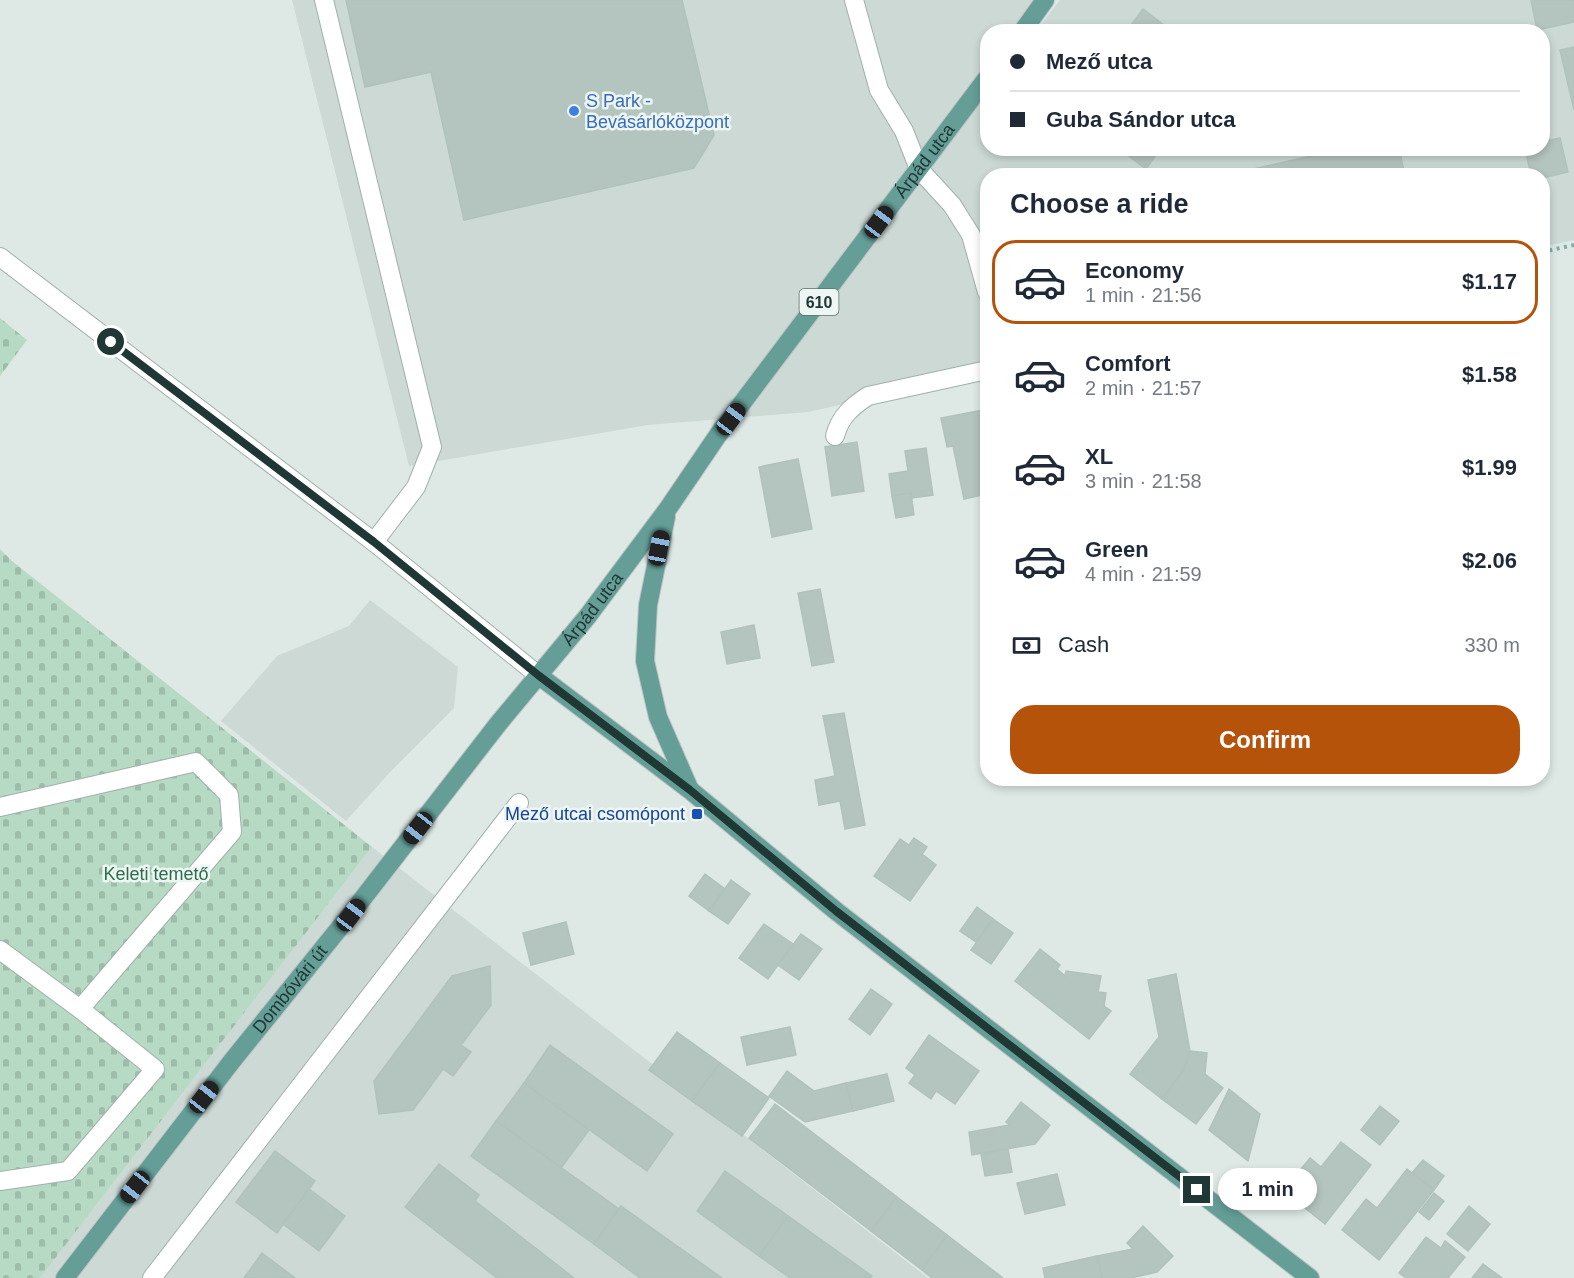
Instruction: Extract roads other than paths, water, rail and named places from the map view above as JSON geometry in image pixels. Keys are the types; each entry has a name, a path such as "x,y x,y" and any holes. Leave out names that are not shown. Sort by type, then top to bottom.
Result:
{"main road":[{"path":"1028,24 1045,0"},
{"name":"Árpád utca","path":"538,675 587,617 667,510 718,435 980,87"},
{"path":"667,510 648,605 645,661 658,717 690,790"},
{"path":"538,675 690,790 836,911 1310,1278"},
{"name":"Dombóvári út","path":"65,1278 232,1060 351,915 538,675"}],"street":[{"path":"324,0 432,447 416,487 374,542"},
{"path":"854,0 879,90 904,131 919,169 952,205 971,235 980,267"},
{"path":"0,257 374,542 538,675"},
{"path":"835,436 839,422 851,407 868,396 980,372"},
{"path":"0,807 196,762 229,795 232,832 80,1009"},
{"path":"152,1278 519,803"},
{"path":"0,950 80,1009 155,1069 68,1171 0,1181"}],"place":[{"name":"S Park - Bevásárlóközpont","path":"574,111"},
{"name":"Mező utcai csomópont","path":"697,814"}],"park label":[{"name":"Keleti temető","path":"156,874"}]}
